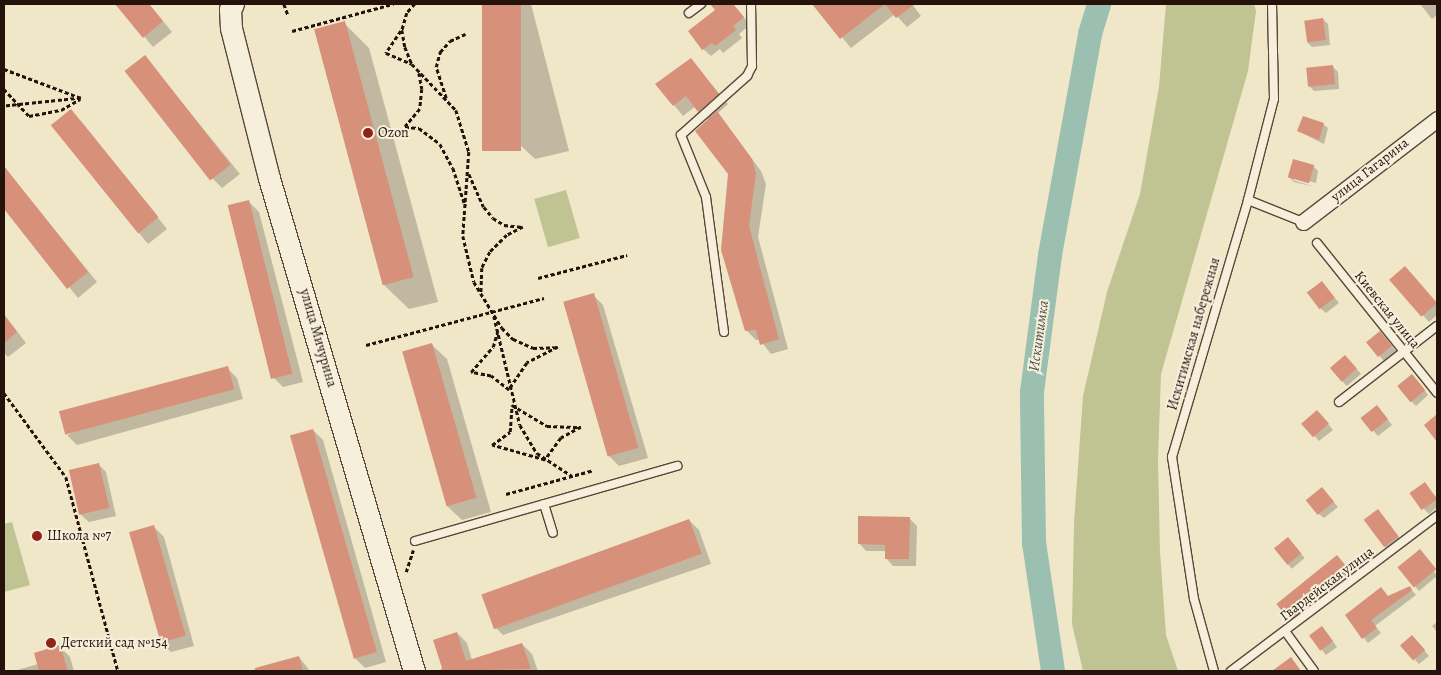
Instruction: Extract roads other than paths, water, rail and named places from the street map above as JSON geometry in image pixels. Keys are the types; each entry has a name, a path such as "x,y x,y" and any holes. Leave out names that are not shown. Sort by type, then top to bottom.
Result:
{"street":[{"name":"улица Мичурина","path":"233,4 230,9 231,28 269,178 414,671"},
{"name":"улица Гагарина","path":"1303,222 1437,119"}],"lane":[{"path":"689,13 701,4"},
{"path":"724,332 706,198 682,135 733,92 747,76 752,66 752,4"},
{"name":"Искитимская набережная","path":"1214,671 1194,599 1172,457 1248,200 1274,99 1272,4"},
{"path":"1248,200 1303,222"},
{"name":"Киевская улица","path":"1317,243 1437,393"},
{"path":"1339,402 1437,326"},
{"path":"416,541 678,466"},
{"path":"544,504 553,533"},
{"name":"Гвардейская улица","path":"1231,671 1437,516"},
{"path":"1285,631 1314,671"}],"waterway":[{"name":"Искитимка","path":"1053,671 1034,543 1032,392 1050,255 1090,34 1099,4"}],"place":[{"name":"Ozon","path":"368,133"},
{"name":"Школа №7","path":"37,536"},
{"name":"Детский сад №154","path":"51,643"}]}
